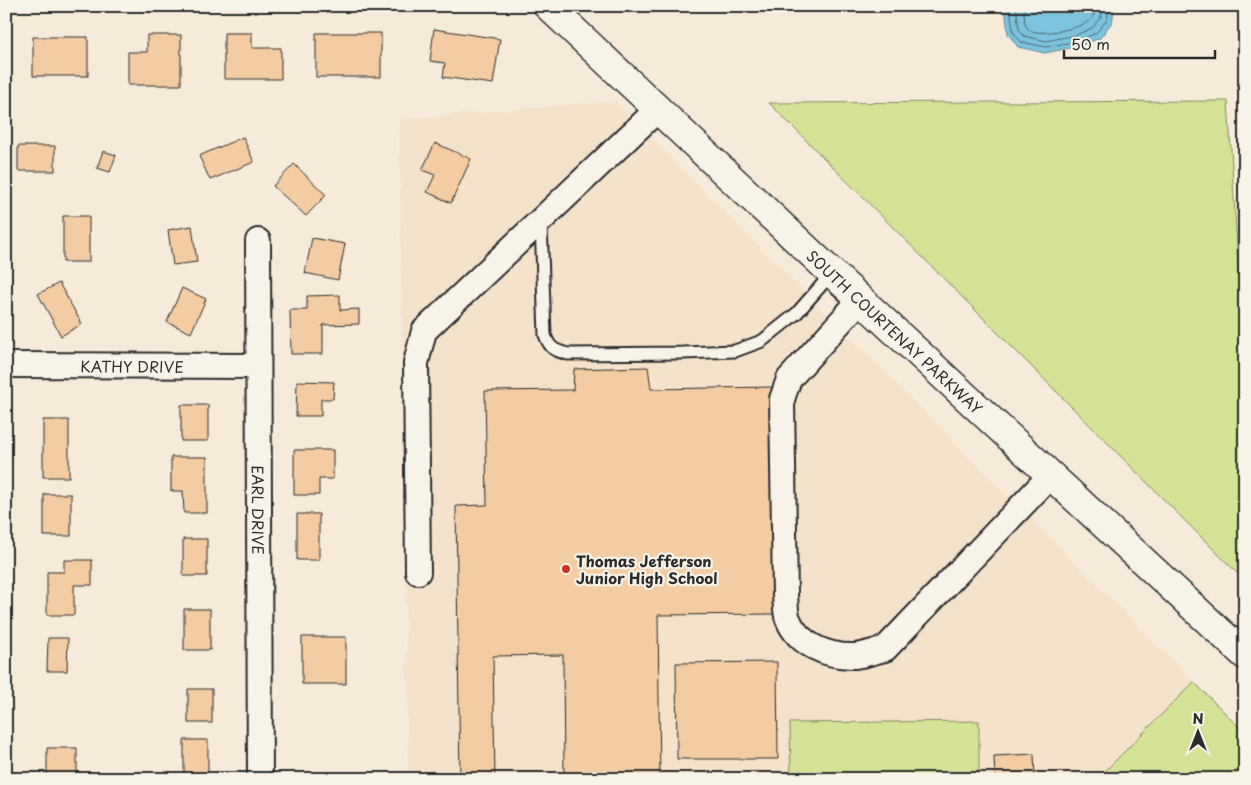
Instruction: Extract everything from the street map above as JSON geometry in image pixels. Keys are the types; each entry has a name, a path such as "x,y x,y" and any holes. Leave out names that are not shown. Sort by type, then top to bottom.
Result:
{"main road":[{"name":"SOUTH COURTENAY PARKWAY","path":"548,6 832,273 1245,655"}],"street":[{"path":"418,572 416,363 424,331 658,110"},
{"name":"EARL DRIVE","path":"258,241 260,779"},
{"path":"861,299 789,379 782,399 785,596 787,617 795,632 812,646 829,654 856,656 885,649 1051,475"},
{"name":"KATHY DRIVE","path":"6,365 258,366"}],"lane":[{"path":"541,220 545,335 548,345 568,354 735,351 762,341 797,313 832,273"}],"shaded area":[{"path":"614,101 1245,733 1245,779 408,779 399,119"}],"green space":[{"path":"1228,101 1245,376 1245,581 769,103"},
{"path":"1194,682 1245,733 1245,779 1097,779"},
{"path":"979,721 979,779 791,779 790,723"}],"water":[{"path":"1005,6 1115,6 1112,22 1100,38 1079,46 1045,53 1018,47 1008,34"}],"building":[{"path":"434,29 500,39 493,84 443,77 445,63 430,61"},
{"path":"224,33 252,33 252,48 281,48 281,79 224,79"},
{"path":"316,33 381,33 381,77 316,77"},
{"path":"147,35 181,35 181,85 128,85 128,52 147,52"},
{"path":"33,37 88,37 88,76 33,76"},
{"path":"243,137 254,162 210,180 199,156"},
{"path":"435,143 471,159 451,203 427,192 435,175 422,170"},
{"path":"18,146 55,146 55,171 18,171"},
{"path":"103,151 116,155 110,172 97,168"},
{"path":"294,164 326,195 306,216 273,186"},
{"path":"63,216 89,216 89,262 63,262"},
{"path":"192,226 197,262 173,265 168,230"},
{"path":"312,238 345,244 338,280 305,273"},
{"path":"59,283 82,324 61,336 38,294"},
{"path":"182,288 206,299 191,333 167,322"},
{"path":"340,295 340,310 359,309 359,324 323,325 323,354 291,354 290,310 307,310 307,296"},
{"path":"648,367 651,389 774,387 777,614 658,615 660,779 564,779 563,655 493,656 495,779 460,779 456,506 487,505 485,391 573,390 574,369"},
{"path":"297,381 334,382 333,399 321,399 321,416 296,416"},
{"path":"181,405 208,405 208,441 181,441"},
{"path":"43,420 69,420 69,477 43,477"},
{"path":"294,450 333,450 333,479 319,479 319,495 294,495"},
{"path":"171,457 207,457 207,513 184,513 183,491 171,491"},
{"path":"44,494 71,494 71,536 44,536"},
{"path":"297,514 319,514 319,560 297,560"},
{"path":"183,539 207,539 207,576 183,576"},
{"path":"64,560 92,560 92,585 74,585 74,615 47,615 47,572 64,572"},
{"path":"184,609 210,609 210,650 184,650"},
{"path":"302,637 346,637 346,684 302,684"},
{"path":"48,638 68,638 67,671 47,671"},
{"path":"777,662 778,759 677,759 676,663"},
{"path":"188,689 212,689 212,723 188,723"},
{"path":"184,740 208,740 208,779 184,779"},
{"path":"47,748 77,748 77,779 47,779"},
{"path":"1034,754 1035,779 995,779 994,756"}],"place":[{"name":"Thomas Jefferson Junior High School","path":"566,569"}]}
